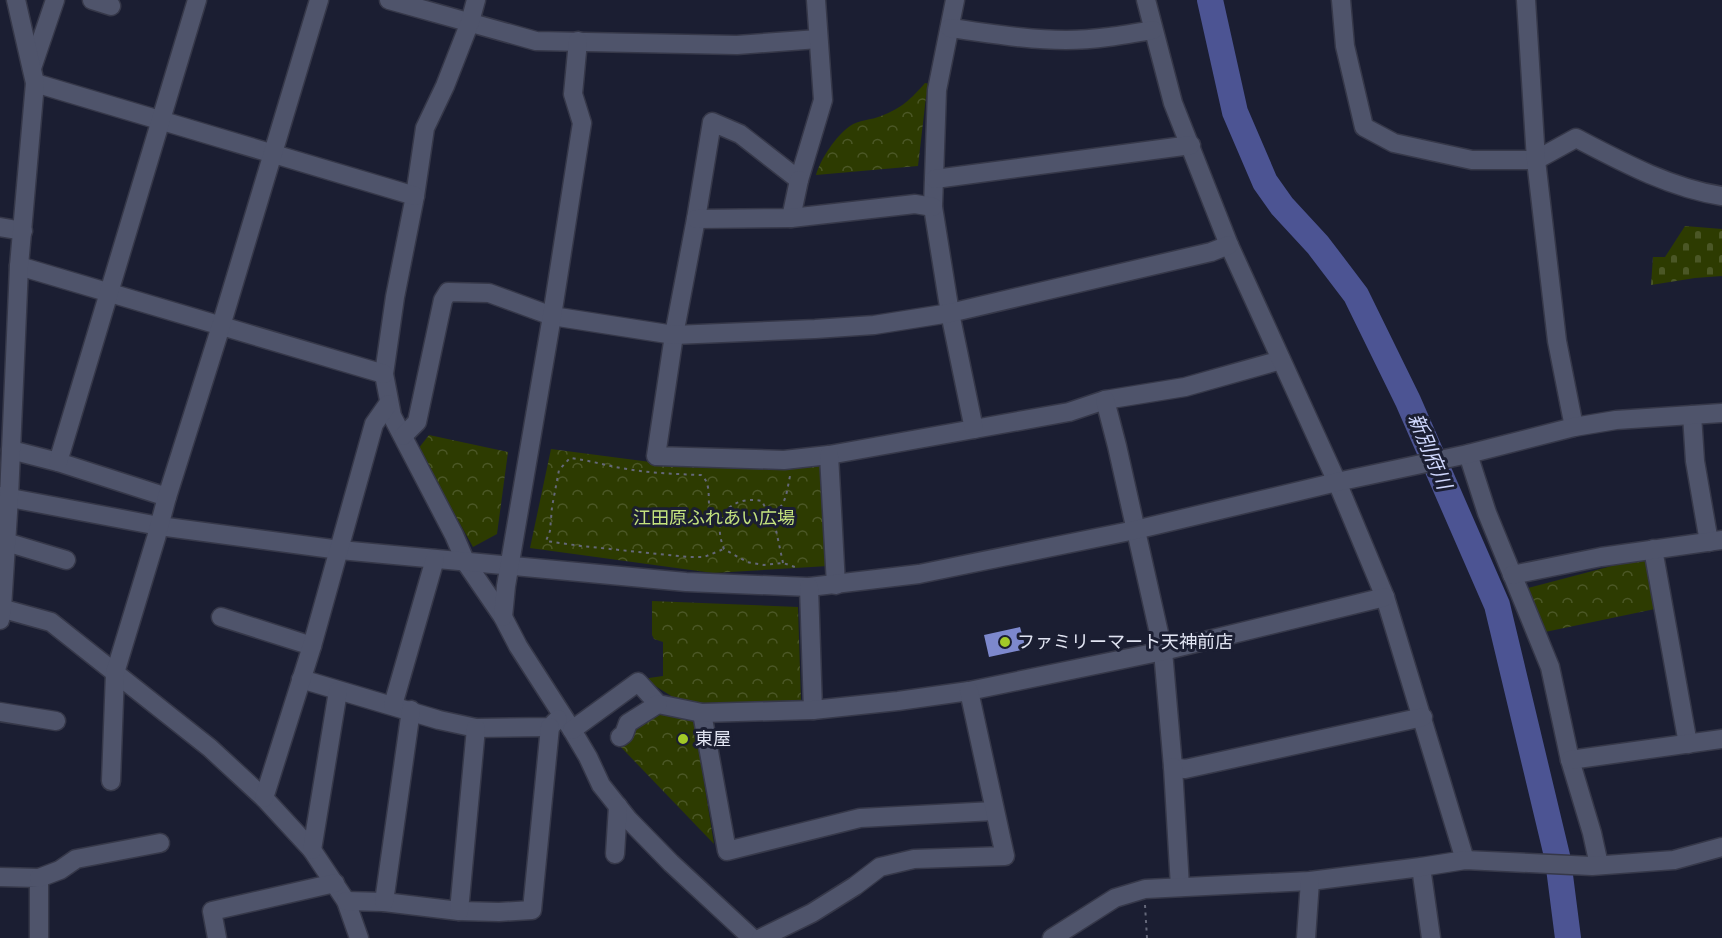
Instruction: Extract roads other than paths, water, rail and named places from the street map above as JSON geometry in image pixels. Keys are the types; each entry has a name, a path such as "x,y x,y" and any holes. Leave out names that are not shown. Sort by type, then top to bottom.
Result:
{"street":[{"path":"16,0 33,76"},
{"path":"55,0 33,76 19,266 11,450 5,497 6,542 1,612 51,622 210,748 264,798 312,850 346,901 359,938"},
{"path":"92,0 111,6"},
{"path":"58,462 197,0"},
{"path":"111,780 116,673 167,497 319,0"},
{"path":"388,0 536,41 737,45 818,39"},
{"path":"476,0 470,22 445,86 425,128 415,196 395,297 384,374 388,404 466,563 502,617 561,724 588,757 601,785 628,819 671,863 752,938"},
{"path":"791,218 799,180 822,100 816,0"},
{"path":"955,0 937,90 933,207 950,313 974,429"},
{"path":"1146,0 1173,103 1229,245 1337,482 1385,597 1469,860"},
{"path":"1341,0 1345,46 1364,128 1394,143 1472,160 1536,160 1576,138 1640,170 1672,183 1709,194 1722,195"},
{"path":"1532,1 1536,160 1557,341 1574,427"},
{"path":"950,28 1045,40 1100,39 1153,30"},
{"path":"502,617 582,123 573,94 578,41"},
{"path":"33,76 272,155 415,196"},
{"path":"799,180 740,134 712,122 674,334 656,456 784,460 829,454 1069,412 1105,400 1185,387 1281,360"},
{"path":"935,179 1191,145"},
{"path":"696,219 791,218 915,204 933,207"},
{"path":"0,227 22,231"},
{"path":"403,436 417,422 443,300 448,292 489,293 552,316 674,334 874,326 950,313 1211,252 1229,245"},
{"path":"19,266 384,374"},
{"path":"1105,400 1163,651 1180,887"},
{"path":"264,798 312,646 374,424 388,404"},
{"path":"5,497 159,526 340,550 686,582 809,587 919,574 1135,530 1337,482 1468,454 1574,427 1616,420 1722,413"},
{"path":"1512,575 1601,557 1715,541 1695,461 1692,415"},
{"path":"11,450 58,462 167,497"},
{"path":"829,454 836,585"},
{"path":"1468,454 1487,513 1550,667 1570,760 1592,833 1595,865"},
{"path":"6,542 66,560"},
{"path":"1653,549 1688,744"},
{"path":"393,705 435,559"},
{"path":"809,587 813,710"},
{"path":"301,679 440,720 476,728 561,724 638,682 658,704 702,713 813,710 969,691 1163,651 1385,597"},
{"path":"220,617 312,646"},
{"path":"312,850 338,691"},
{"path":"761,938 812,913 880,867 914,860 1005,856 969,691"},
{"path":"620,736 624,734 628,723 658,704"},
{"path":"384,902 411,710"},
{"path":"0,712 56,721"},
{"path":"702,713 727,851 860,818 994,811"},
{"path":"1173,767 1185,769 1423,717"},
{"path":"346,901 384,902 459,911 532,910 561,724"},
{"path":"459,911 476,728"},
{"path":"1570,760 1722,739"},
{"path":"615,854 618,806"},
{"path":"0,877 39,878 60,870 76,859 160,843"},
{"path":"1052,938 1115,898 1145,890 1310,881 1469,860 1595,865 1674,860 1722,847"},
{"path":"1421,867 1431,938"},
{"path":"39,878 39,938"},
{"path":"1306,938 1310,881"},
{"path":"217,938 212,911 334,883"}],"waterway":[{"name":"新別府川","path":"1210,0 1235,112 1265,182 1282,206 1318,245 1356,295 1408,401 1497,605 1558,860 1568,938"}],"place":[{"name":"ファミリーマート天神前店","path":"1005,642"},
{"name":"東屋","path":"683,739"}],"park label":[{"name":"江田原ふれあい広場","path":"714,518"}]}
